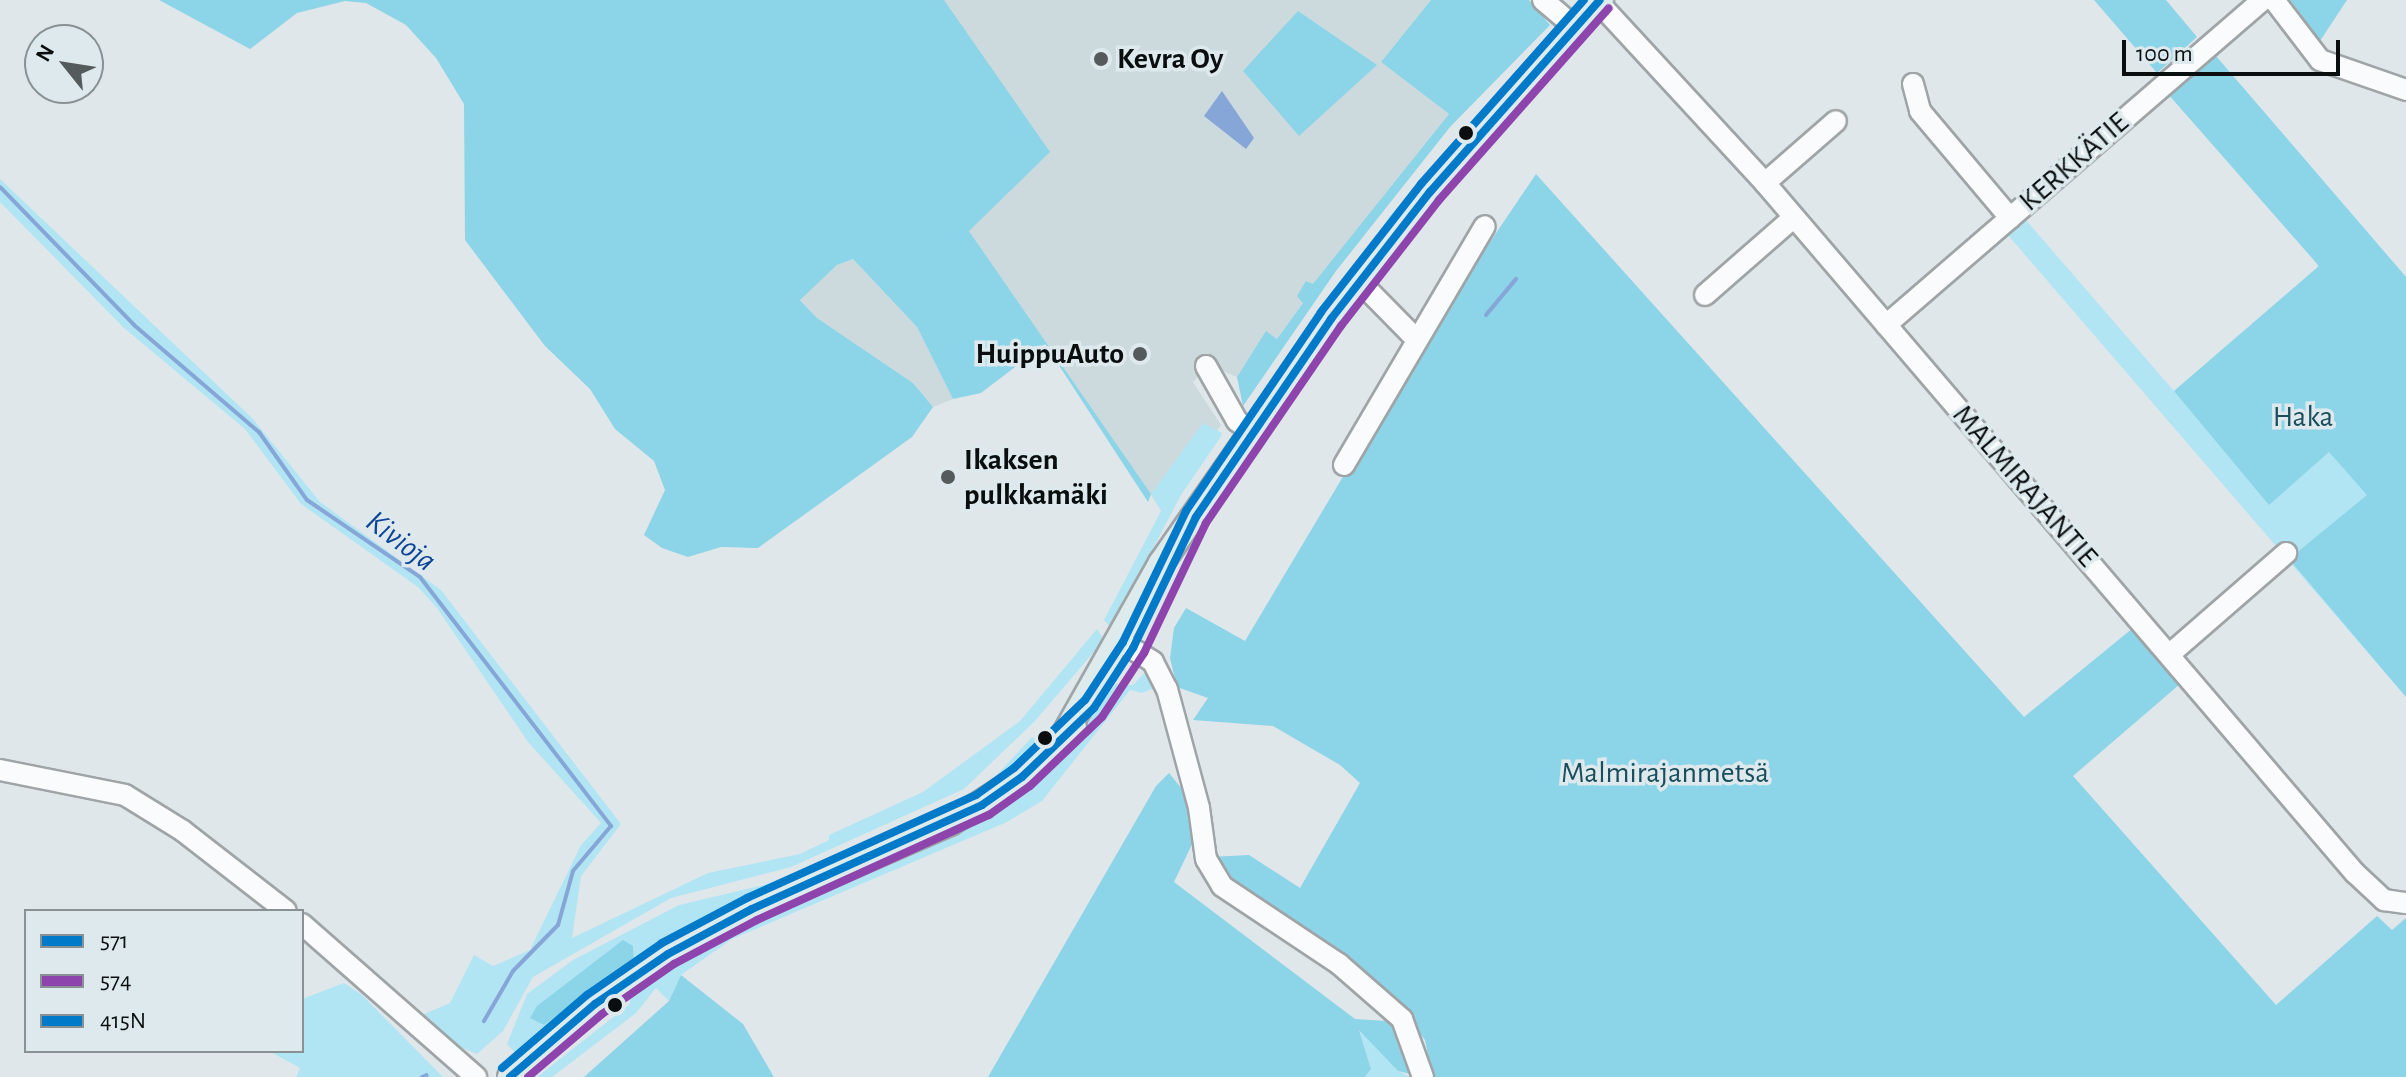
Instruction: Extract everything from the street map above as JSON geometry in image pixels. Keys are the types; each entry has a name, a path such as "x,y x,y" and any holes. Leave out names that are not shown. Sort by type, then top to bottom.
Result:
{"main road":[{"path":"510,1077 595,1004 668,954 752,909 950,823 1022,777 1063,737 1126,645 1161,563 1359,281 1430,192 1600,1"}],"street":[{"path":"1543,0 1576,28"},
{"name":"KERKKÄTIE","path":"1886,325 2263,0"},
{"path":"2274,0 2320,60 2406,90"},
{"name":"MALMIRAJANTIE","path":"1600,1 1765,183 2355,873 2384,900 2406,903"},
{"path":"1913,84 1920,111 2010,218"},
{"path":"1765,183 1836,121"},
{"path":"1705,295 1794,217"},
{"path":"1344,465 1485,226"},
{"path":"1359,281 1416,339"},
{"path":"1206,366 1237,421 1252,432"},
{"path":"2170,654 2286,553"},
{"path":"1126,645 1153,662 1167,689 1199,808 1206,859 1222,886 1339,964 1402,1019 1423,1077"},
{"path":"0,770 125,795 183,831 283,909"},
{"path":"304,926 476,1077"}],"shaded area":[{"path":"944,0 1431,0 1381,62 1449,114 1313,285 1307,281 1303,303 1277,339 1266,332 1237,377 1208,365 1193,382 1221,425 1162,511 969,231"},
{"path":"1222,91 1254,138 1246,149 1204,116"},
{"path":"853,259 917,327 953,399 933,407 913,383 817,318 800,299 837,265"}],"green space":[{"path":"159,0 944,0 1050,152 969,231 1151,494 1148,502 1045,344 981,393 953,399 917,327 853,259 837,265 800,300 817,318 913,383 933,407 912,437 758,548 721,547 688,557 662,548 644,535 665,490 654,461 615,429 590,389 545,346 465,240 464,104 436,58 406,25 366,3 345,1 297,13 250,49"},
{"path":"1431,0 1529,0 1550,25 1450,127 1336,271 1243,406 1237,377 1266,331 1277,339 1303,303 1297,296 1306,281 1313,284 1449,114 1381,62"},
{"path":"2094,0 2166,0 2197,37 2157,73"},
{"path":"2290,0 2347,0 2320,41"},
{"path":"1298,11 1377,65 1299,136 1243,71"},
{"name":"Haka","path":"2215,55 2406,277 2406,697 2007,234 2025,219 2174,391 2318,267"},
{"name":"Haka","path":"2215,55 2406,277 2406,697 2289,559 2367,495 2329,452 2269,505 2174,391 2319,266 2168,94"},
{"path":"1452,143 1437,170 1371,247 1390,216"},
{"name":"Malmirajanmetsä","path":"1536,174 2024,717 2133,628 2180,684 2073,776 2276,1005 2377,916 2392,930 2406,918 2406,1077 1432,1077 1425,1040 1380,985 1247,898 1210,857 1249,855 1300,888 1360,783 1340,765 1273,726 1193,720 1208,698 1177,687 1170,658 1174,628 1186,608 1245,641 1428,334"},
{"path":"0,179 253,419 320,502 441,590 621,824 581,876 572,938 708,873 800,854 829,840 829,835 923,792 1020,721 1097,629 1104,640 1035,721 964,789 791,867 671,898 533,977 503,1031 477,1054 460,1047 424,1014 450,1003 474,955 493,966 530,950 581,845 601,823 528,742 437,608 418,587 301,504 245,429 124,328 0,202"},
{"path":"1203,423 1222,433 1220,438 1181,495 1111,628 1104,620 1161,511 1151,494"},
{"path":"1144,673 1160,686 1142,693 1130,690 1042,801 1007,822 732,939 681,975 669,1001 656,988 636,1013 552,1077 537,1077 630,1004 629,997 650,974 1055,759 1116,684 1133,685"},
{"path":"1032,737 1038,741 1016,769 989,790 565,1014 516,1054 507,1044 527,994 573,960 679,905 764,885 930,817 992,780","holes":["633,946 634,962 544,1025"]},
{"path":"1169,773 1182,789 1196,836 1174,882 1355,1019 1387,1021 1401,1038 1410,1074 1398,1071 1359,1030 1371,1069 1365,1077 988,1077 1156,786"},
{"path":"623,940 633,946 634,962 544,1025 530,1018 537,1006"},
{"path":"681,975 743,1024 774,1077 584,1077 669,1001"},
{"path":"344,983 361,994 443,1077 296,1077 300,1068 273,1053 304,1053 304,998"},
{"path":"1359,1029 1398,1071 1410,1077 1365,1077 1371,1069"}],"waterway":[{"name":"Kivioja","path":"0,187 134,325 259,432 307,500 420,577 611,826 573,871 558,925 513,971 484,1021"},
{"path":"1486,315 1516,279"},
{"name":"Kivioja","path":"422,1077 427,1075"}],"transit line":[{"name":"415N","path":"502,1068 587,995 662,943 747,898 976,795 1014,768 1085,700 1123,642 1186,511 1321,312 1421,184 1584,0"},
{"name":"571","path":"510,1077 595,1004 668,954 752,909 982,805 1022,777 1094,708 1133,648 1196,517 1331,319 1430,192 1600,0"},
{"name":"574","path":"528,1077 602,1014 674,964 757,920 989,815 1030,786 1102,717 1144,653 1206,523 1341,326 1439,200 1609,8"}],"place":[{"name":"Kevra Oy","path":"1101,59"},
{"name":"HuippuAuto","path":"1140,354"},
{"name":"Ikaksen pulkkamäki","path":"948,477"}]}
